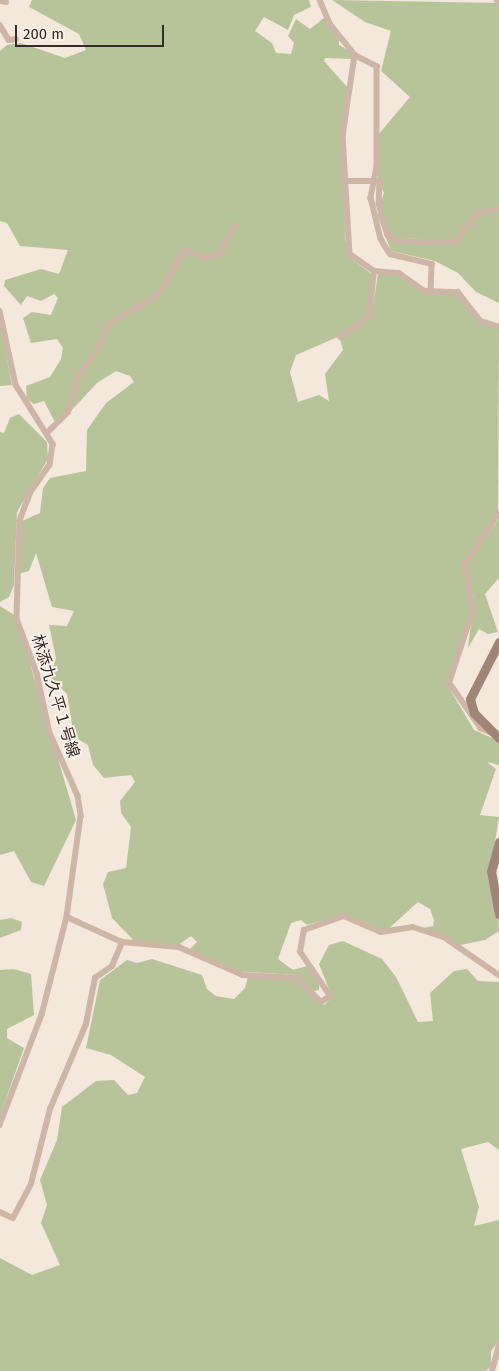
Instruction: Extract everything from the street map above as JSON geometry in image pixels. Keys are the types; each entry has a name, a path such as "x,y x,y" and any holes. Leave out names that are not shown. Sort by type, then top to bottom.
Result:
{"main road":[{"path":"498,737 474,713 470,699 499,642"},
{"path":"499,842 491,871 499,914"}],"street":[{"path":"320,0 330,24 356,55 377,66 372,204 387,253 432,264 431,292"},
{"path":"0,25 9,40 16,39"},
{"path":"356,55 344,117 350,254 374,271 400,273 431,292 458,292 481,321 499,327"},
{"path":"346,181 373,180 380,182 379,204 388,234 396,241 456,242 477,214 499,208"},
{"path":"48,432 68,412 78,377 100,346 107,325 157,296 185,250 207,258 220,254 234,226"},
{"path":"340,337 369,317 374,271"},
{"name":"林添九久平１号線","path":"0,311 16,384 48,432 53,444 50,465 31,492 20,521 15,605 37,673 50,733 80,806 67,917 42,1015 0,1125"},
{"path":"498,737 481,729 449,684 473,610 465,566 499,513"},
{"path":"67,917 122,942 179,947 243,975 298,978 325,1002 330,996 304,959 300,945 307,926 344,916 381,932 414,927 444,937 499,975"},
{"path":"0,1212 12,1218 31,1184 50,1109 86,1024 95,978 112,966 122,942"},
{"path":"492,1371 499,1345"}],"green space":[{"path":"32,0 309,0 311,7 294,15 288,30 264,17 255,31 272,43 276,53 291,54 294,43 288,36 296,19 310,29 324,18 339,37 339,45 353,53 352,59 325,58 324,61 348,88 344,114 345,238 349,257 372,274 368,316 340,336 296,355 290,372 298,402 319,395 329,401 325,374 343,350 340,339 371,316 378,274 395,273 433,294 457,293 483,324 499,328 498,509 463,567 471,610 448,686 474,730 499,741 499,765 487,762 496,769 480,815 499,817 494,847 499,931 485,940 460,945 423,928 433,926 434,920 430,909 418,902 386,931 345,914 307,925 301,920 291,923 278,959 293,970 307,966 319,982 319,990 313,991 296,975 233,971 189,950 197,942 191,936 178,945 139,946 112,918 103,884 108,872 126,868 131,827 121,813 120,801 135,782 131,775 104,778 93,765 88,745 74,737 67,694 50,677 56,658 49,625 67,626 74,611 52,607 36,553 29,571 18,574 22,521 40,513 43,488 50,478 86,471 87,430 106,403 134,382 130,376 116,371 97,383 57,426 44,401 34,404 27,399 26,386 50,377 61,359 63,348 57,339 31,343 23,318 32,312 51,315 58,298 54,294 41,301 27,296 21,305 4,286 5,280 41,269 59,274 68,250 20,246 7,223 0,221 0,51 7,45 21,43 65,58 86,50 79,34 29,7"},
{"path":"332,0 499,3 499,207 477,213 459,240 391,238 380,204 384,193 378,179 378,135 410,97 381,71 391,31 365,22"},
{"path":"377,183 390,239 459,241 476,217 499,209 499,303 476,292 458,273 435,261 391,251 378,217"},
{"path":"0,323 12,385 0,386"},
{"path":"19,414 47,442 48,459 17,512 14,585 9,597 0,602 0,432 4,433 10,418"},
{"path":"499,519 499,578 485,594 498,632 488,634 479,629 468,648 474,599 467,564"},
{"path":"0,606 16,616 76,820 44,886 31,882 14,851 0,855"},
{"path":"11,918 22,922 21,930 0,938 0,920"},
{"path":"343,941 382,959 396,977 418,1022 433,1021 430,993 454,971 467,969 478,981 499,982 499,1150 488,1142 461,1149 479,1207 474,1226 499,1220 499,1340 491,1351 491,1366 486,1371 0,1371 0,1258 32,1275 60,1265 41,1223 47,1205 40,1180 57,1140 62,1107 96,1081 114,1080 128,1095 137,1093 145,1077 111,1055 86,1048 100,980 127,960 137,963 152,959 202,975 207,989 216,996 234,999 245,988 248,977 296,980 324,1005 332,997 319,964 329,945"},
{"path":"14,969 31,974 34,1015 7,1029 7,1038 24,1048 0,1116 0,970"}]}
